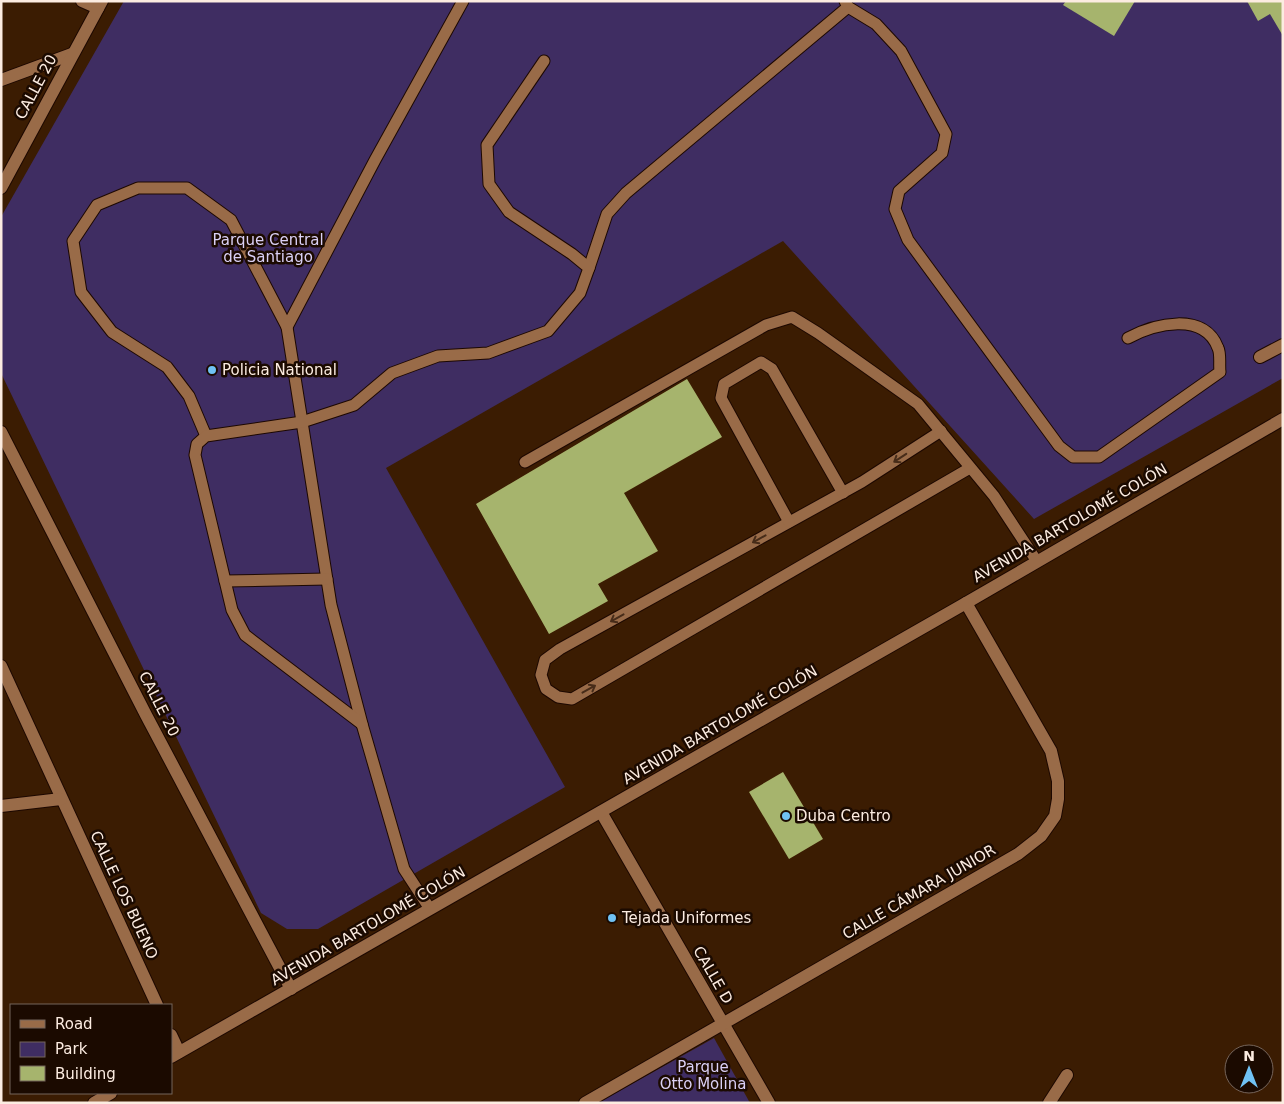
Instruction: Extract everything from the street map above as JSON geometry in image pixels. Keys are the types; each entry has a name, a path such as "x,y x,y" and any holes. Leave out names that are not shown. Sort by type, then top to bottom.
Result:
{"street":[{"path":"82,1 100,5"},
{"name":"CALLE 20","path":"1,188 100,5"},
{"path":"1,80 72,54"},
{"path":"1260,357 1283,345"},
{"name":"AVENIDA BARTOLOMÉ COLÓN","path":"175,1054 966,603 1036,560 1283,419"},
{"name":"CALLE 20","path":"1,432 146,716 291,989"},
{"name":"CALLE CÁMARA JUNIOR","path":"585,1103 1018,854 1041,836 1054,816 1058,799 1058,781 1051,752 966,603"},
{"name":"CALLE LOS BUENO","path":"1,666 157,1004"},
{"path":"1,806 61,798"},
{"name":"CALLE D","path":"601,812 769,1103"},
{"path":"172,1040 175,1054"},
{"path":"1049,1103 1066,1075"},
{"path":"94,1103 109,1094"}],"lane":[{"path":"287,327 375,160 463,1"},
{"path":"362,724 245,635 232,610 195,455 197,444 206,436 302,422 354,405 392,373 438,356 488,353 548,331 580,293 607,214 626,193 847,4 876,24 901,51 946,134 942,153 898,191 895,209 908,240 1059,446 1073,457 1099,456 1220,372 1218,349 1209,335 1193,325 1165,324 1144,329 1128,338"},
{"path":"544,61 487,146 488,184 509,212 572,254 589,268"},
{"path":"206,436 189,396 167,367 112,332 81,292 73,241 97,205 138,188 187,188 231,220 287,327 331,604 362,724 404,869 430,910"},
{"path":"525,462 766,324 792,317 818,332 918,404 994,496 1036,560"},
{"path":"789,522 721,398 724,384 761,362 772,369 843,493"},
{"path":"941,431 843,493 560,649 545,660 541,675 546,690 558,697 572,699 970,468"},
{"path":"225,581 327,578"}],"green space":[{"name":"Parque Central de Santiago","path":"124,1 1283,1 1283,378 1034,519 783,241 386,468 565,787 318,929 287,929 261,913 1,373 1,217"},
{"name":"Parque Otto Molina","path":"714,1038 750,1103 598,1103"}],"building":[{"path":"1066,1 1135,1 1114,36 1063,5"},
{"path":"1247,1 1283,1 1283,36 1270,14 1258,21"},
{"path":"687,379 722,437 624,493 658,551 598,584 608,601 549,634 476,504"},
{"name":"Duba Centro","path":"783,772 823,839 789,859 749,792"}],"place":[{"name":"Policia National","path":"212,370"},
{"name":"Duba Centro","path":"786,816"},
{"name":"Tejada Uniformes","path":"612,918"}]}
